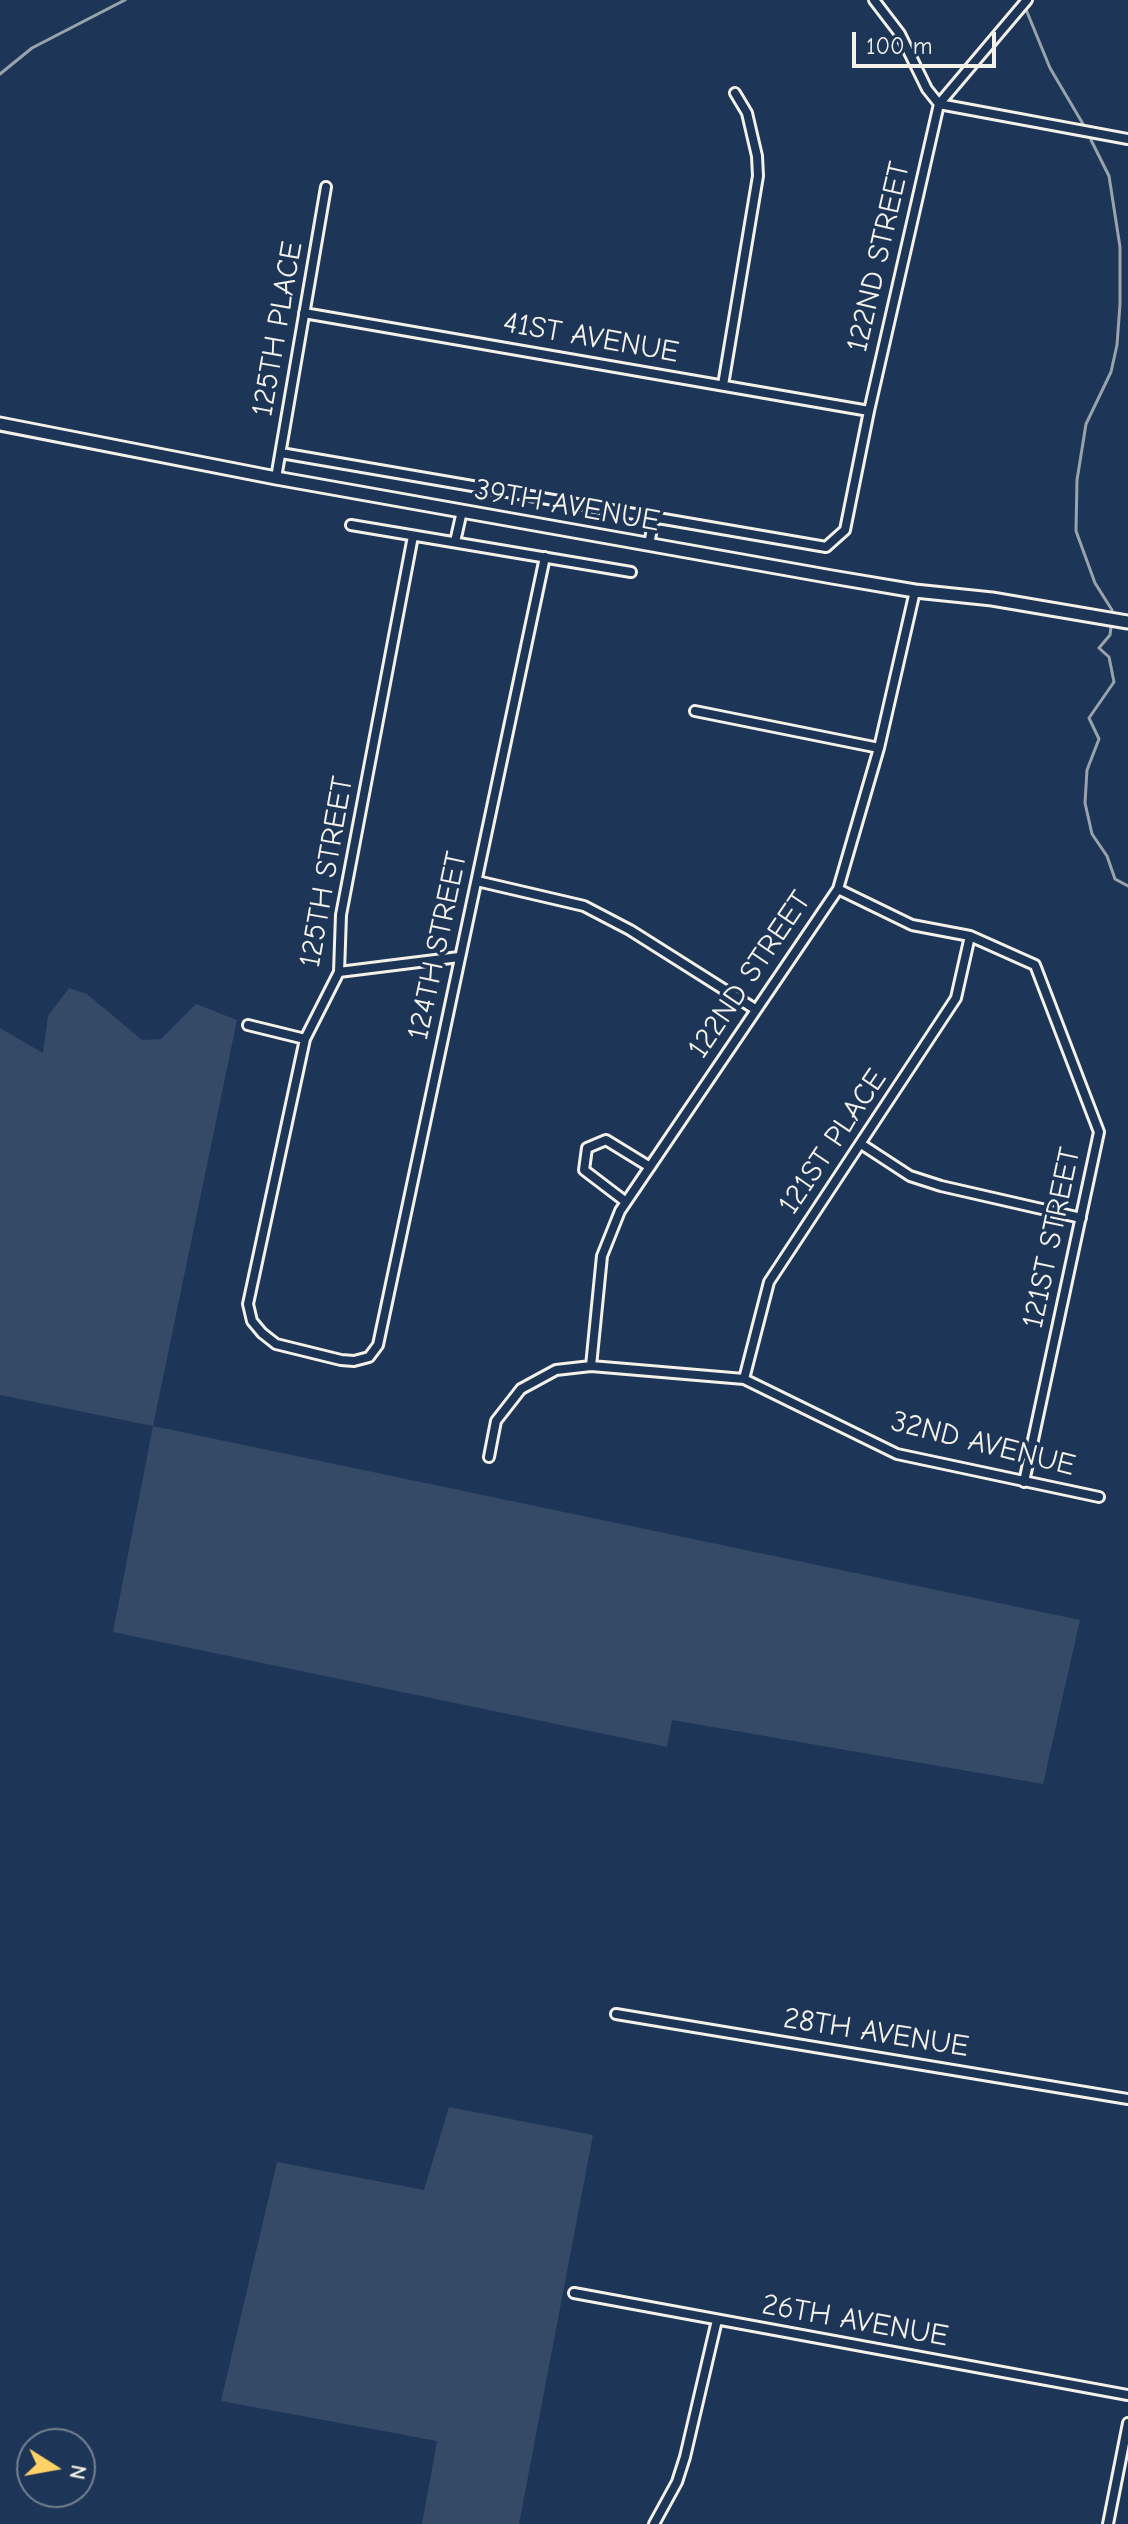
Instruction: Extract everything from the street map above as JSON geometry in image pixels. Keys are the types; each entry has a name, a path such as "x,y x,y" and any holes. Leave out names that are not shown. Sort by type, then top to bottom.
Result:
{"main road":[{"name":"39TH AVENUE","path":"0,424 276,478 649,545 915,591 992,599 1128,622"}],"street":[{"path":"874,0 900,34 927,89 939,104 1128,139"},
{"name":"122ND STREET","path":"654,517 826,547 845,530 939,104 1027,0"},
{"path":"723,385 758,176 757,156 747,113 735,93"},
{"name":"125TH PLACE","path":"276,478 326,187"},
{"name":"41ST AVENUE","path":"304,313 869,411"},
{"path":"281,453 654,517 649,545"},
{"path":"455,542 462,511"},
{"name":"39TH AVENUE","path":"351,525 631,572"},
{"name":"125TH STREET","path":"248,1304 305,1039 339,972 341,915 413,536"},
{"name":"124TH STREET","path":"248,1304 252,1321 281,1347 354,1361 369,1357 378,1345 545,557"},
{"name":"122ND STREET","path":"591,1366 602,1256 626,1202 838,889 879,748 915,591"},
{"path":"695,711 879,748"},
{"path":"477,881 584,906 630,930 755,1009"},
{"path":"838,889 912,925 970,936"},
{"name":"121ST STREET","path":"970,936 1035,965 1099,1132 1024,1482"},
{"name":"121ST PLACE","path":"744,1379 769,1282 956,998 970,936"},
{"path":"339,972 459,957"},
{"path":"248,1025 305,1039"},
{"path":"626,1202 584,1170 587,1148 606,1140 650,1167"},
{"path":"861,1144 910,1176 1081,1218"},
{"name":"32ND AVENUE","path":"489,1457 496,1421 521,1389 556,1370 591,1366 744,1379 897,1454 1099,1497"},
{"name":"28TH AVENUE","path":"616,2014 1128,2099"},
{"name":"26TH AVENUE","path":"574,2293 1128,2395"},
{"path":"654,2524 677,2482 685,2457 717,2320"},
{"path":"1108,2524 1128,2423"}],"shaded area":[{"path":"69,988 87,994 142,1040 161,1039 196,1004 237,1020 153,1426 0,1395 0,1028 43,1053 48,1016"},
{"path":"153,1426 1080,1620 1043,1784 672,1720 667,1747 113,1632"},
{"path":"449,2107 593,2135 519,2524 422,2524 437,2441 221,2401 277,2162 424,2190"}],"waterway":[{"path":"0,74 32,48 125,0"},
{"path":"1025,7 1050,68 1083,124"},
{"path":"1091,140 1109,176 1120,247 1120,304 1117,345 1111,372 1086,424 1077,480 1076,531 1095,583 1112,610"},
{"path":"1111,627 1110,635 1099,648 1109,657 1114,682 1089,718 1099,739 1087,770 1085,803 1092,834 1107,856 1115,879 1128,886"}]}
